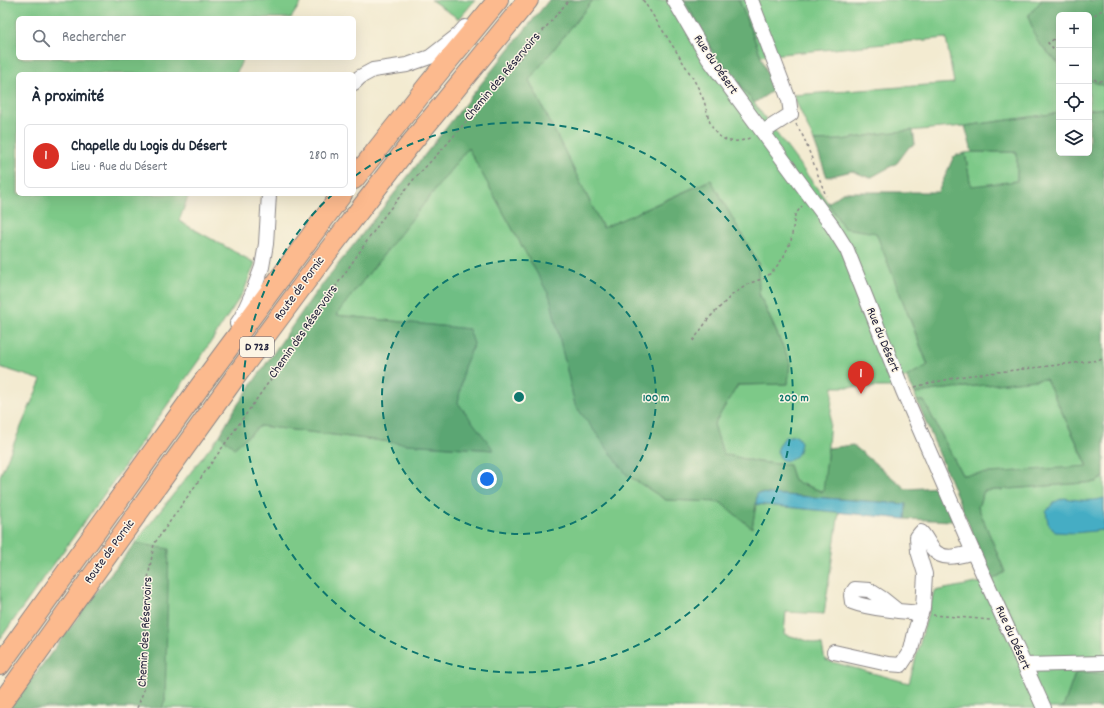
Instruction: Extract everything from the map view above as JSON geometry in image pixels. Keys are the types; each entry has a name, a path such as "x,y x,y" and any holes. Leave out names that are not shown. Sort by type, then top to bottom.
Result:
{"highway":[{"path":"356,176 428,85 498,0"},
{"name":"Route de Pornic","path":"0,705 323,258 408,146 528,0"},
{"name":"Route de Pornic","path":"0,665 201,385 341,196"}],"street":[{"name":"Rue du Désert","path":"674,0 708,58 841,240 903,391 973,552 1044,708"},
{"path":"751,0 789,100 791,114 763,132"},
{"path":"356,74 407,65 430,57 457,36 464,28 482,20"},
{"path":"356,81 373,70"},
{"path":"201,385 206,366 241,318 262,267 266,244 270,197"},
{"path":"834,652 888,664 901,665 911,650 916,628 923,608 925,574 918,551 918,537 921,532 932,549 939,555 956,557 973,552"},
{"path":"898,611 921,614"},
{"path":"1024,665 1104,663"}],"path":[{"name":"Chemin des Réservoirs","path":"137,708 144,690 146,590 154,544 385,215 414,179 447,144 569,0"},
{"path":"643,0 692,76 703,97 710,126 718,136 727,141 735,142 745,140 763,132"},
{"path":"1092,16 1104,10"},
{"path":"1056,38 1048,43 1056,51"},
{"path":"1092,78 1099,82 1104,79"},
{"path":"791,114 804,138 826,196"},
{"path":"693,341 709,318 732,295 750,283 765,278 774,270 783,258 791,241 795,215 800,207 811,199"},
{"path":"903,391 926,384 964,376 1100,360 1104,358"},
{"path":"921,614 1004,621"}],"green space":[{"path":"0,0 303,0 292,16 16,16 16,60 242,60 237,72 16,72 16,196 188,196 179,221 255,263 244,291 201,357 0,639 0,476 41,380 0,367"},
{"path":"431,0 475,0 459,19"},
{"path":"549,0 593,0 529,80 603,228 711,180 758,263 759,294 790,362 788,384 738,385 714,424 723,454 758,462 789,465 794,481 823,492 828,448 853,445 906,489 940,487 953,521 905,519 906,504 758,493 752,528 720,502 666,500 627,475 575,405 550,297 468,148 336,315 469,329 474,344 464,367 458,403 494,450 407,444 260,426 234,448 220,435 236,407 313,296"},
{"path":"593,0 685,0 709,46 754,103 828,203 844,228 876,232 928,366 906,377 891,387 833,387 824,492 794,481 789,465 758,462 723,454 714,424 738,385 788,384 790,362 759,293 758,262 710,180 603,228 529,80"},
{"path":"685,0 739,0 774,90 754,103 709,46"},
{"path":"739,0 1042,0 1028,16 1037,41 1056,61 1056,113 965,126 885,133 842,140 814,141 793,95 954,83 946,38 761,56"},
{"path":"1042,0 1104,0 1104,86 1092,81 1092,12 1056,12 1056,61 1037,41 1028,16"},
{"path":"1092,81 1104,86 1104,108 1092,110"},
{"path":"1104,108 1104,477 1096,482 984,491 978,507 1005,572 992,580 917,401 924,401 962,475 1088,466 1046,379 936,390 915,394 906,377 928,365 876,233 844,228 828,203 844,192 938,192 954,156 965,153 971,186 1017,181 1017,152 972,152 965,126 1056,113 1056,156 1092,156 1092,110"},
{"path":"913,130 915,144 909,147 897,163 870,178 852,171 827,177 814,141 842,140"},
{"path":"468,148 550,297 575,405 627,475 666,500 720,502 752,528 756,504 839,512 824,614 786,612 784,634 822,645 825,660 909,683 934,591 992,580 1005,572 978,507 984,491 1096,482 1104,477 1104,674 1076,671 1063,708 162,708 165,700 135,543 220,435 234,448 260,426 407,444 493,450 458,403 464,367 474,344 469,329 336,315"},
{"path":"1017,152 1017,181 971,187 965,153"},
{"path":"1046,379 1088,467 962,475 924,401 917,401 915,394 936,390"},
{"path":"135,543 169,549 165,700 162,708 10,708 101,586"},
{"path":"1076,671 1104,674 1104,708 1063,708"}],"water":[{"path":"796,435 801,442 798,454 793,459 781,460 777,451 780,444 785,437"},
{"path":"757,493 906,504 905,519 756,504"},
{"path":"1064,498 1089,500 1104,498 1104,530 1074,533 1055,532 1048,523 1046,512 1054,502"}],"place":[{"name":"Chapelle du Logis du Désert","path":"861,394"}]}
